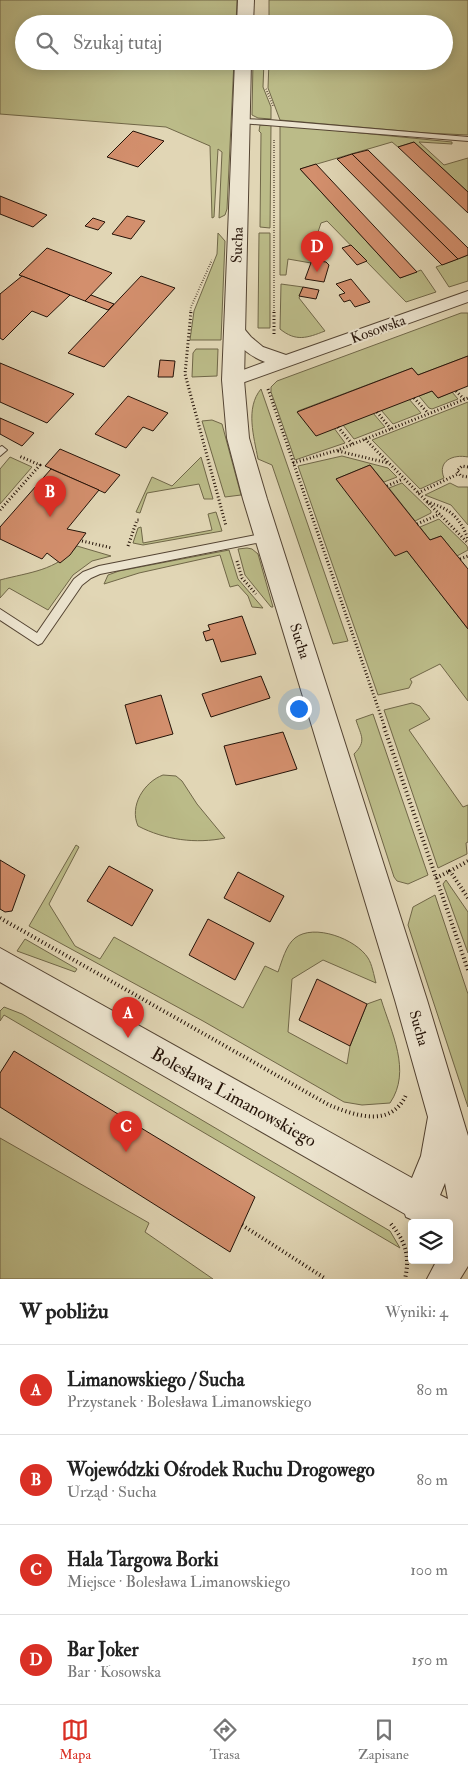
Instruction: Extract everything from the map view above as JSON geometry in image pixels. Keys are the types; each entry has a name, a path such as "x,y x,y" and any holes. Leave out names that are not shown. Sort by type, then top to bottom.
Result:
{"street":[{"path":"245,15 246,0"},
{"name":"Sucha","path":"243,70 233,380 238,438 266,537 377,888 445,1116 438,1156 419,1204"},
{"name":"Kosowska","path":"233,380 270,363 288,361 468,296"},
{"path":"234,328 243,342 270,363"},
{"name":"Bolesława Limanowskiego","path":"2,971 327,1149 419,1204 468,1230"},
{"path":"445,1116 463,1181 468,1209"},
{"path":"442,1279 457,1261 468,1230"}],"lane":[{"path":"241,121 274,122 468,139"},
{"path":"0,614 38,640 78,582 87,575 99,570 266,537"}],"path":[{"path":"266,87 274,110 275,327 266,385 468,970"},
{"path":"456,391 464,399"},
{"path":"414,398 428,414"},
{"path":"293,463 352,445 468,398"},
{"path":"377,412 391,429"},
{"path":"338,427 352,445"},
{"path":"366,439 403,479 468,541"},
{"path":"338,450 388,463"},
{"path":"0,510 40,465 1,451"},
{"path":"458,474 459,468 468,468"},
{"path":"418,493 458,474 468,477"},
{"path":"387,486 403,479"},
{"path":"426,501 443,506 463,525 468,541"},
{"path":"417,524 440,514"},
{"path":"127,549 137,520 140,520"},
{"path":"82,541 114,548"},
{"path":"460,559 468,556"},
{"path":"436,878 468,861"},
{"path":"450,871 468,898"},
{"path":"0,918 329,1105 350,1114 377,1117 393,1113 404,1104"},
{"path":"242,1225 326,1279"},
{"path":"405,1279 407,1251"}],"green space":[{"path":"0,0 237,0 236,15 15,15 15,70 234,70 227,209 225,215 219,218 222,152 218,149 214,217 212,218 210,146 166,127 0,114"},
{"path":"269,0 468,0 468,135 280,120 268,88 269,70 453,70 453,15 269,15"},
{"path":"253,70 264,70 263,87 271,107 271,119 258,118 252,115"},
{"path":"260,125 271,125 270,228 260,227"},
{"path":"280,125 452,142 452,144 419,142 444,165 468,158 468,192 414,142 398,147 392,142 300,169 400,278 421,270 436,292 406,302 327,221 321,223 309,259 312,260 311,263 288,259 286,275 280,275"},
{"path":"218,233 225,241 221,340 190,340 194,311 217,254"},
{"path":"259,233 270,233 270,328 258,328"},
{"path":"468,255 468,281 449,287 436,267"},
{"path":"281,284 303,287 299,298 325,331 302,338 291,336 280,329"},
{"path":"461,313 468,313 468,356 418,375 412,368 298,411 316,435 334,428 345,443 295,460 271,392 271,387 277,381"},
{"path":"196,349 218,349 217,376 192,377 193,353"},
{"path":"261,389 348,641 333,644 272,465 258,459 252,414 253,405"},
{"path":"432,391 438,398 452,392 458,399 432,409 419,396"},
{"path":"409,399 421,413 393,424 381,410"},
{"path":"468,402 468,457 462,456 448,460 443,467 444,478 420,489 372,440"},
{"path":"373,413 385,427 354,439 343,425"},
{"path":"212,420 222,424 241,495 225,497 202,421"},
{"path":"342,456 388,468 397,477 384,482 370,465 336,479 407,551 468,629 468,701 440,664 410,679 412,682 409,688 378,695 298,466"},
{"path":"10,457 32,467 0,504 0,469"},
{"path":"201,457 213,499 204,499 199,484 147,493 140,513 136,512 152,477 172,486"},
{"path":"402,483 431,513 415,521 389,488"},
{"path":"450,483 458,487 468,487 468,525 451,505 425,495"},
{"path":"216,512 222,531 143,545 133,543 138,528 141,527 143,543 212,530 208,514"},
{"path":"439,519 467,546 468,550 457,556 441,536 430,540 420,527"},
{"path":"77,546 111,556 92,561 73,575 48,610 9,588 0,598 0,580 51,566 60,561"},
{"path":"238,549 252,549 258,554 273,607 271,607 245,575"},
{"path":"229,550 238,579 263,608 252,607 248,596 238,585 230,587 220,555 139,573 104,584 108,575 119,571"},
{"path":"412,703 420,706 430,719 409,730 463,807 468,805 467,854 438,868 384,710"},
{"path":"373,714 428,875 408,884 397,881 394,877 354,754 362,742 356,720"},
{"path":"163,775 176,776 182,781 197,804 225,838 203,841 181,840 159,835 138,826 135,811 140,796 150,783"},
{"path":"76,845 79,847 49,904 75,946 100,959 114,937 243,1008 265,966 278,972 289,945 295,938 303,934 313,932 334,935 345,939 362,951 372,967 376,983 323,960 292,979 288,1032 347,1064 350,1046 367,1004 381,999 398,1051 399,1078 396,1091 390,1103 362,1105 344,1102 203,1021 29,926"},
{"path":"446,880 468,912 468,953 443,884"},
{"path":"435,895 468,994 468,1107 408,925 413,907"},
{"path":"25,939 77,969 75,972 17,951"},
{"path":"4,1007 22,1014 390,1231 400,1248 4,1015 0,1021 0,1011"},
{"path":"0,1138 149,1223 145,1232 213,1279 0,1279"}],"building":[{"path":"133,131 164,141 138,167 107,157"},
{"path":"414,142 468,192 468,213 398,147"},
{"path":"368,150 468,248 468,255 458,259 352,154"},
{"path":"352,154 458,259 442,265 337,159"},
{"path":"316,164 417,272 400,278 300,169"},
{"path":"0,196 47,215 33,227 0,214"},
{"path":"127,216 145,221 131,239 112,234"},
{"path":"93,218 105,222 98,230 85,226"},
{"path":"351,245 367,261 357,265 342,248"},
{"path":"47,248 112,273 85,301 19,275"},
{"path":"312,260 326,262 329,265 324,282 305,279"},
{"path":"22,276 70,295 47,317 32,311 3,340 0,338 0,294"},
{"path":"141,276 175,288 104,367 68,353"},
{"path":"351,279 370,302 355,307 350,300 344,302 339,295 345,293 336,284"},
{"path":"303,287 319,290 316,299 299,296"},
{"path":"91,295 114,304 108,310 85,301"},
{"path":"468,356 468,386 438,398 432,391 316,436 297,412 412,368 418,375"},
{"path":"160,360 175,361 173,377 158,377"},
{"path":"0,363 74,394 47,423 0,402"},
{"path":"128,396 168,413 153,431 143,427 126,448 95,434"},
{"path":"0,418 34,433 22,446 0,434"},
{"path":"60,449 120,475 105,493 45,466"},
{"path":"370,465 430,540 441,536 468,569 468,629 407,551 395,556 336,479"},
{"path":"51,469 99,490 67,529 86,533 70,555 60,563 47,553 42,559 0,539 0,527"},
{"path":"242,616 256,654 221,662 213,639 206,641 203,632 210,630 208,625"},
{"path":"261,676 270,698 211,717 202,694"},
{"path":"161,695 173,734 136,744 125,705"},
{"path":"283,732 297,769 236,785 224,746"},
{"path":"0,860 25,875 12,911 5,912 0,909"},
{"path":"109,866 153,890 132,926 87,901"},
{"path":"238,872 284,896 270,922 224,898"},
{"path":"208,919 254,943 235,980 189,955"},
{"path":"317,979 367,1004 350,1046 299,1020"},
{"path":"14,1051 255,1197 230,1252 0,1107 0,1073"}],"place":[{"name":"Bar Joker","path":"317,272"},
{"name":"Wojewódzki Ośrodek Ruchu Drogowego","path":"50,517"},
{"name":"Limanowskiego / Sucha","path":"128,1038"},
{"name":"Hala Targowa Borki","path":"126,1152"}]}
